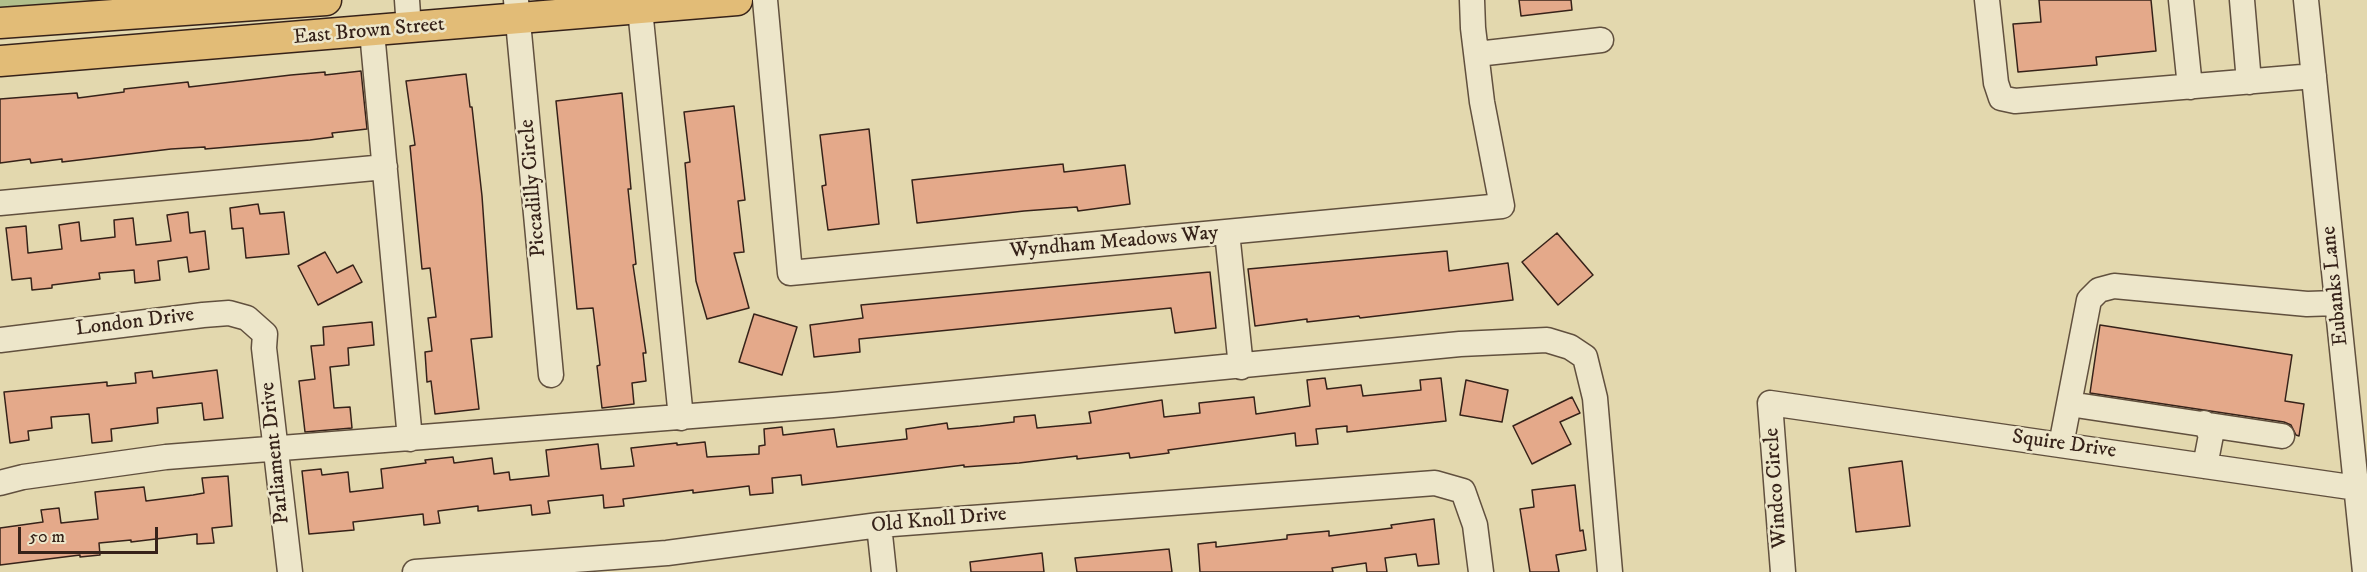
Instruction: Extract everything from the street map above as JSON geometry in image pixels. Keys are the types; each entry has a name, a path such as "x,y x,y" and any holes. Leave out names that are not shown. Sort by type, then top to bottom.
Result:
{"main road":[{"name":"East Brown Street","path":"0,23 326,0"},
{"name":"East Brown Street","path":"0,61 372,32 408,14 640,9 737,0"}],"street":[{"name":"Wyndham Meadows Way","path":"765,0 790,273 1502,206 1482,102 1472,0"},
{"path":"1987,0 1996,83 2001,98 2015,101 2314,75"},
{"path":"2181,0 2190,87"},
{"path":"2242,0 2249,82"},
{"name":"Eubanks Lane","path":"2306,0 2365,572"},
{"path":"640,9 681,418"},
{"name":"Piccadilly Circle","path":"517,10 551,375"},
{"path":"372,32 410,439"},
{"path":"1476,54 1601,40"},
{"path":"0,202 385,167"},
{"path":"1227,232 1241,367"},
{"path":"2061,445 2089,300 2099,290 2114,286 2307,304 2337,303"},
{"name":"London Drive","path":"0,340 229,313 247,318 265,334"},
{"name":"Parliament Drive","path":"265,334 264,348 290,572"},
{"path":"0,483 23,477 166,457 681,418 1460,345 1546,340 1569,347 1585,357 1595,398 1610,572"},
{"name":"Squire Drive","path":"1770,403 2357,488"},
{"name":"Windco Circle","path":"1770,403 1783,572"},
{"path":"2069,404 2282,436"},
{"path":"2204,423 2211,435 2205,466"},
{"name":"Old Knoll Drive","path":"415,572 667,553 879,525 1435,483 1463,491 1475,525 1481,572"},
{"path":"879,525 884,572"}],"green space":[{"path":"0,0 233,0 0,16"}],"building":[{"path":"1519,0 1571,0 1572,10 1521,16"},
{"path":"2039,0 2151,0 2156,51 2096,57 2097,65 2018,72 2013,24 2041,22"},
{"path":"361,71 367,129 332,133 333,137 310,140 205,149 205,147 171,149 62,162 62,159 31,163 30,159 0,163 0,99 77,93 78,98 124,92 124,89 188,82 189,87 291,75 325,72 325,75"},
{"path":"466,74 482,196 492,337 471,339 479,409 435,414 431,381 427,382 425,352 432,351 428,318 436,317 430,268 422,269 410,146 415,145 406,81"},
{"path":"622,93 631,189 628,189 636,264 633,265 646,353 643,353 646,381 632,383 634,404 602,408 597,366 600,365 593,308 577,309 556,101"},
{"path":"734,106 745,200 738,201 744,252 734,253 749,308 707,319 696,281 685,163 690,162 684,112"},
{"path":"869,129 879,224 828,230 822,186 826,185 820,135"},
{"path":"1063,164 1064,172 1125,165 1130,204 1078,211 1077,207 1024,211 917,223 912,180"},
{"path":"258,204 260,214 284,212 289,254 246,258 243,228 232,229 230,208"},
{"path":"188,212 190,233 205,231 209,269 189,272 187,257 158,261 160,280 135,283 134,270 99,273 100,279 32,290 31,278 12,280 6,228 26,226 28,253 62,249 59,225 79,222 81,241 115,237 114,220 133,218 136,245 171,241 167,215"},
{"path":"1557,233 1593,275 1558,305 1522,262"},
{"path":"1447,251 1449,271 1508,263 1513,300 1360,318 1359,316 1307,322 1307,319 1255,326 1248,269"},
{"path":"325,252 337,273 353,265 362,282 318,305 298,266"},
{"path":"1210,272 1216,328 1175,333 1171,308 859,339 860,352 814,357 810,325 863,318 861,305"},
{"path":"754,314 797,327 782,375 739,362"},
{"path":"372,322 374,345 348,348 349,365 330,367 334,408 350,407 352,428 305,432 299,381 315,379 311,346 324,345 323,327"},
{"path":"2100,325 2292,355 2285,401 2304,404 2299,436 2296,435 2291,425 2284,422 2090,393"},
{"path":"217,370 223,418 204,420 202,403 157,408 158,423 111,429 112,441 92,443 89,414 51,417 52,428 28,431 29,440 10,443 4,392 107,382 107,386 136,383 135,373 152,371 153,378"},
{"path":"1325,378 1327,389 1361,385 1363,396 1421,390 1420,380 1441,378 1446,421 1347,432 1347,426 1316,429 1318,444 1296,446 1295,433 1168,450 1169,453 1130,458 1129,453 1077,459 1077,456 1019,463 964,467 964,465 802,485 801,475 772,478 773,493 750,495 749,486 693,493 693,490 623,499 624,506 604,508 603,495 548,501 550,513 532,515 531,505 478,511 478,506 438,511 440,523 424,525 423,514 353,522 354,530 309,534 302,471 321,469 322,475 348,472 350,492 383,488 381,469 453,457 454,463 492,458 494,474 509,472 510,480 549,476 546,450 598,444 601,469 634,466 631,448 677,443 677,445 705,442 707,457 759,454 759,446 765,445 764,429 782,427 783,435 834,429 837,447 907,439 906,429 947,423 948,429 1014,422 1014,417 1035,415 1037,428 1091,423 1089,412 1162,400 1164,417 1200,413 1199,403 1254,397 1256,414 1310,406 1307,380"},
{"path":"1466,380 1508,390 1502,422 1460,415"},
{"path":"1572,397 1580,413 1560,422 1571,444 1532,464 1513,426"},
{"path":"1902,461 1910,526 1856,532 1849,468"},
{"path":"228,476 232,526 212,528 214,543 197,544 197,534 131,542 131,540 99,543 100,555 80,557 80,555 0,565 0,528 43,522 41,510 59,508 61,523 98,519 95,492 144,487 146,501 204,493 202,478"},
{"path":"1575,485 1580,531 1583,530 1586,550 1556,555 1559,572 1530,572 1520,509 1534,507 1532,490"},
{"path":"1434,519 1439,564 1418,566 1416,554 1385,558 1387,572 1367,572 1366,563 1332,568 1333,572 1200,572 1198,544 1216,542 1216,547 1287,539 1287,535 1329,531 1329,536 1392,528 1391,525"},
{"path":"1169,549 1172,572 1077,572 1075,558"},
{"path":"1042,553 1044,572 971,572 970,562"}]}
